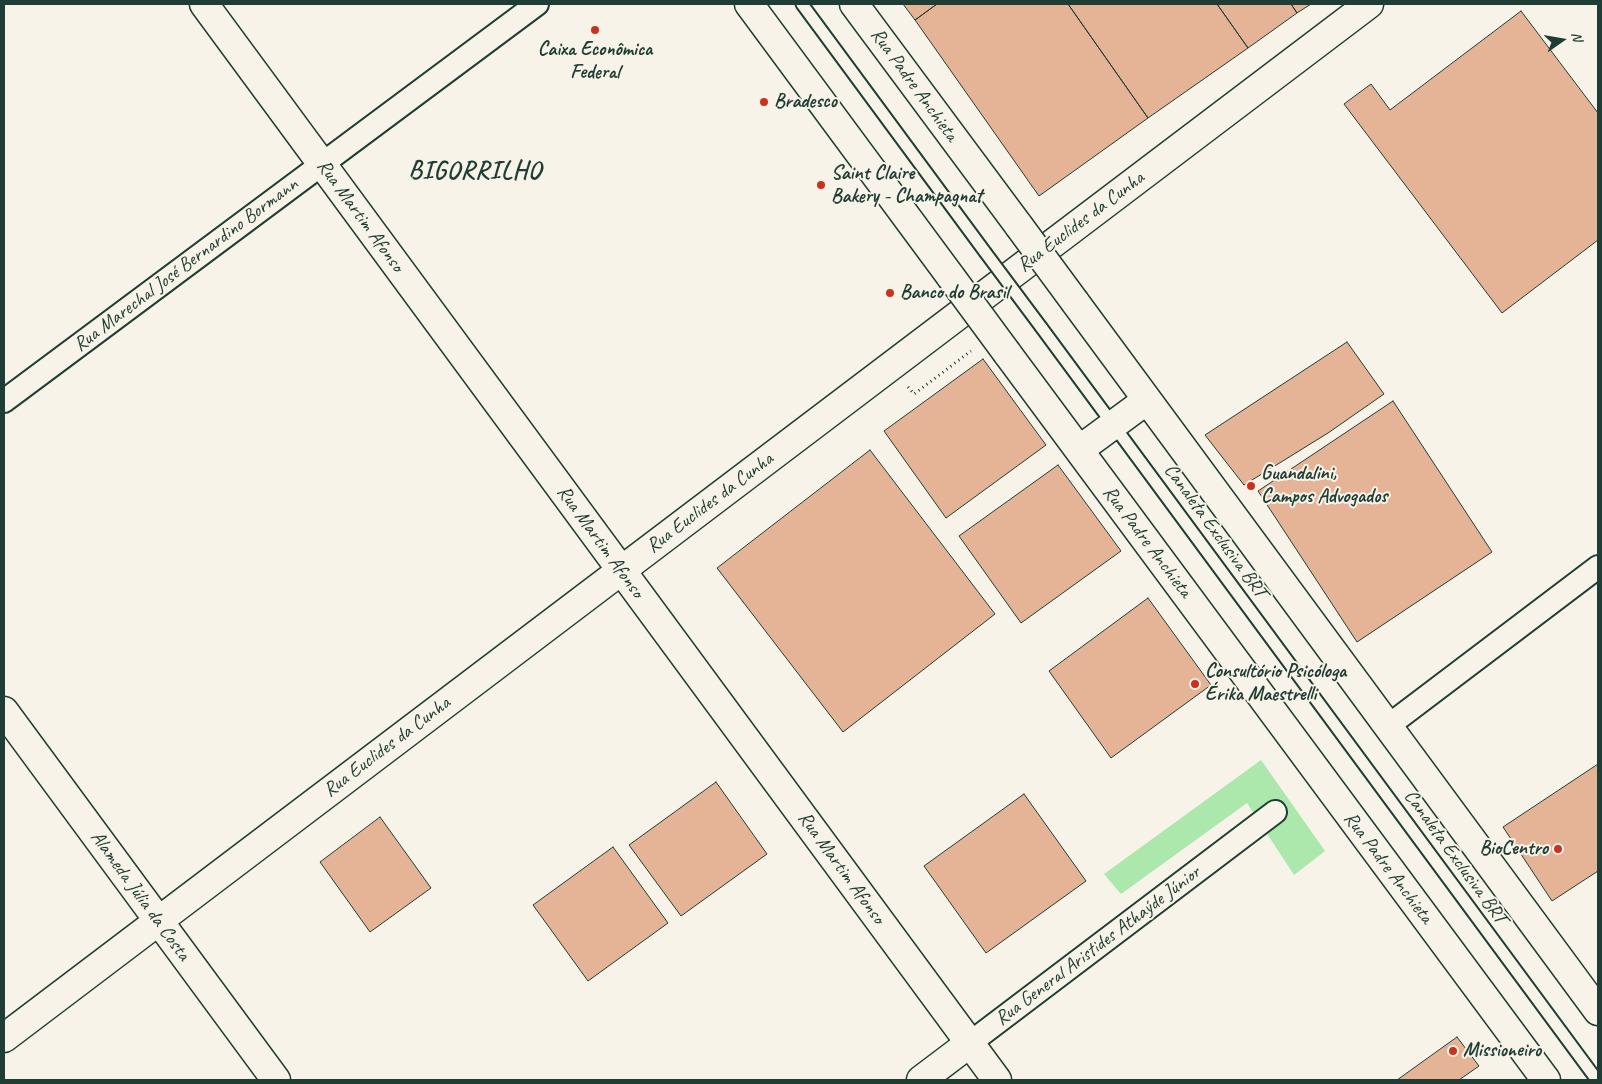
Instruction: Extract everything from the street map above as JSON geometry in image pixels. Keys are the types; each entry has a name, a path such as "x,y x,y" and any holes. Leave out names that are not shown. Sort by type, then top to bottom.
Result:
{"street":[{"name":"Rua Martim Afonso","path":"204,4 997,1080"},
{"name":"Rua Marechal José Bernardino Bormann","path":"4,401 537,4"},
{"name":"Rua Padre Anchieta","path":"749,4 1546,1080"},
{"name":"Rua Padre Anchieta","path":"854,4 1598,1011"},
{"name":"Rua Euclides da Cunha","path":"4,1038 1369,4"},
{"path":"1080,450 1147,400"},
{"path":"1388,726 1598,567"},
{"name":"Alameda Júlia da Costa","path":"4,711 276,1080"},
{"name":"Rua General Aristides Athaýde Júnior","path":"921,1080 1275,812"}],"lane":[{"name":"Canaleta Exclusiva BRT","path":"802,4 1597,1080"}],"path":[{"path":"893,364 914,394 977,346 1007,352"}],"green space":[{"path":"1261,760 1325,851 1294,875 1247,803 1121,894 1104,874"}],"building":[{"path":"903,4 937,4 915,20"},
{"path":"937,4 1068,4 1148,118 1039,196 915,20"},
{"path":"1068,4 1217,4 1248,48 1148,118"},
{"path":"1217,4 1291,4 1297,13 1248,48"},
{"path":"1291,4 1311,4 1297,13"},
{"path":"1521,11 1598,113 1598,240 1502,313 1344,104 1371,84 1390,110"},
{"path":"1347,342 1384,394 1328,433 1244,485 1205,435"},
{"path":"983,359 1046,445 946,518 884,431"},
{"path":"1393,401 1492,552 1357,642 1258,491"},
{"path":"870,450 995,614 843,732 717,568"},
{"path":"1058,465 1121,551 1021,623 959,536"},
{"path":"1148,598 1211,685 1111,758 1049,671"},
{"name":"BioCentro","path":"1598,764 1598,871 1552,901 1503,827"},
{"path":"716,782 767,854 681,916 629,845"},
{"path":"1024,794 1086,881 986,953 924,866"},
{"path":"380,817 431,888 370,932 320,862"},
{"path":"613,847 668,923 588,981 533,905"},
{"name":"Missioneiro","path":"1457,1037 1479,1066 1459,1080 1397,1080"}],"place":[{"name":"Caixa Econômica Federal","path":"595,30"},
{"name":"Bradesco","path":"764,102"},
{"name":"Saint Claire Bakery - Champagnat","path":"821,185"},
{"name":"Banco do Brasil","path":"890,293"},
{"name":"Guandalini, Campos Advogados","path":"1251,486"},
{"name":"Consultório Psicóloga Érika Maestrelli","path":"1195,684"},
{"name":"BioCentro","path":"1558,849"},
{"name":"Missioneiro","path":"1453,1051"}],"district":[{"name":"BIGORRILHO","path":"475,171"}]}
